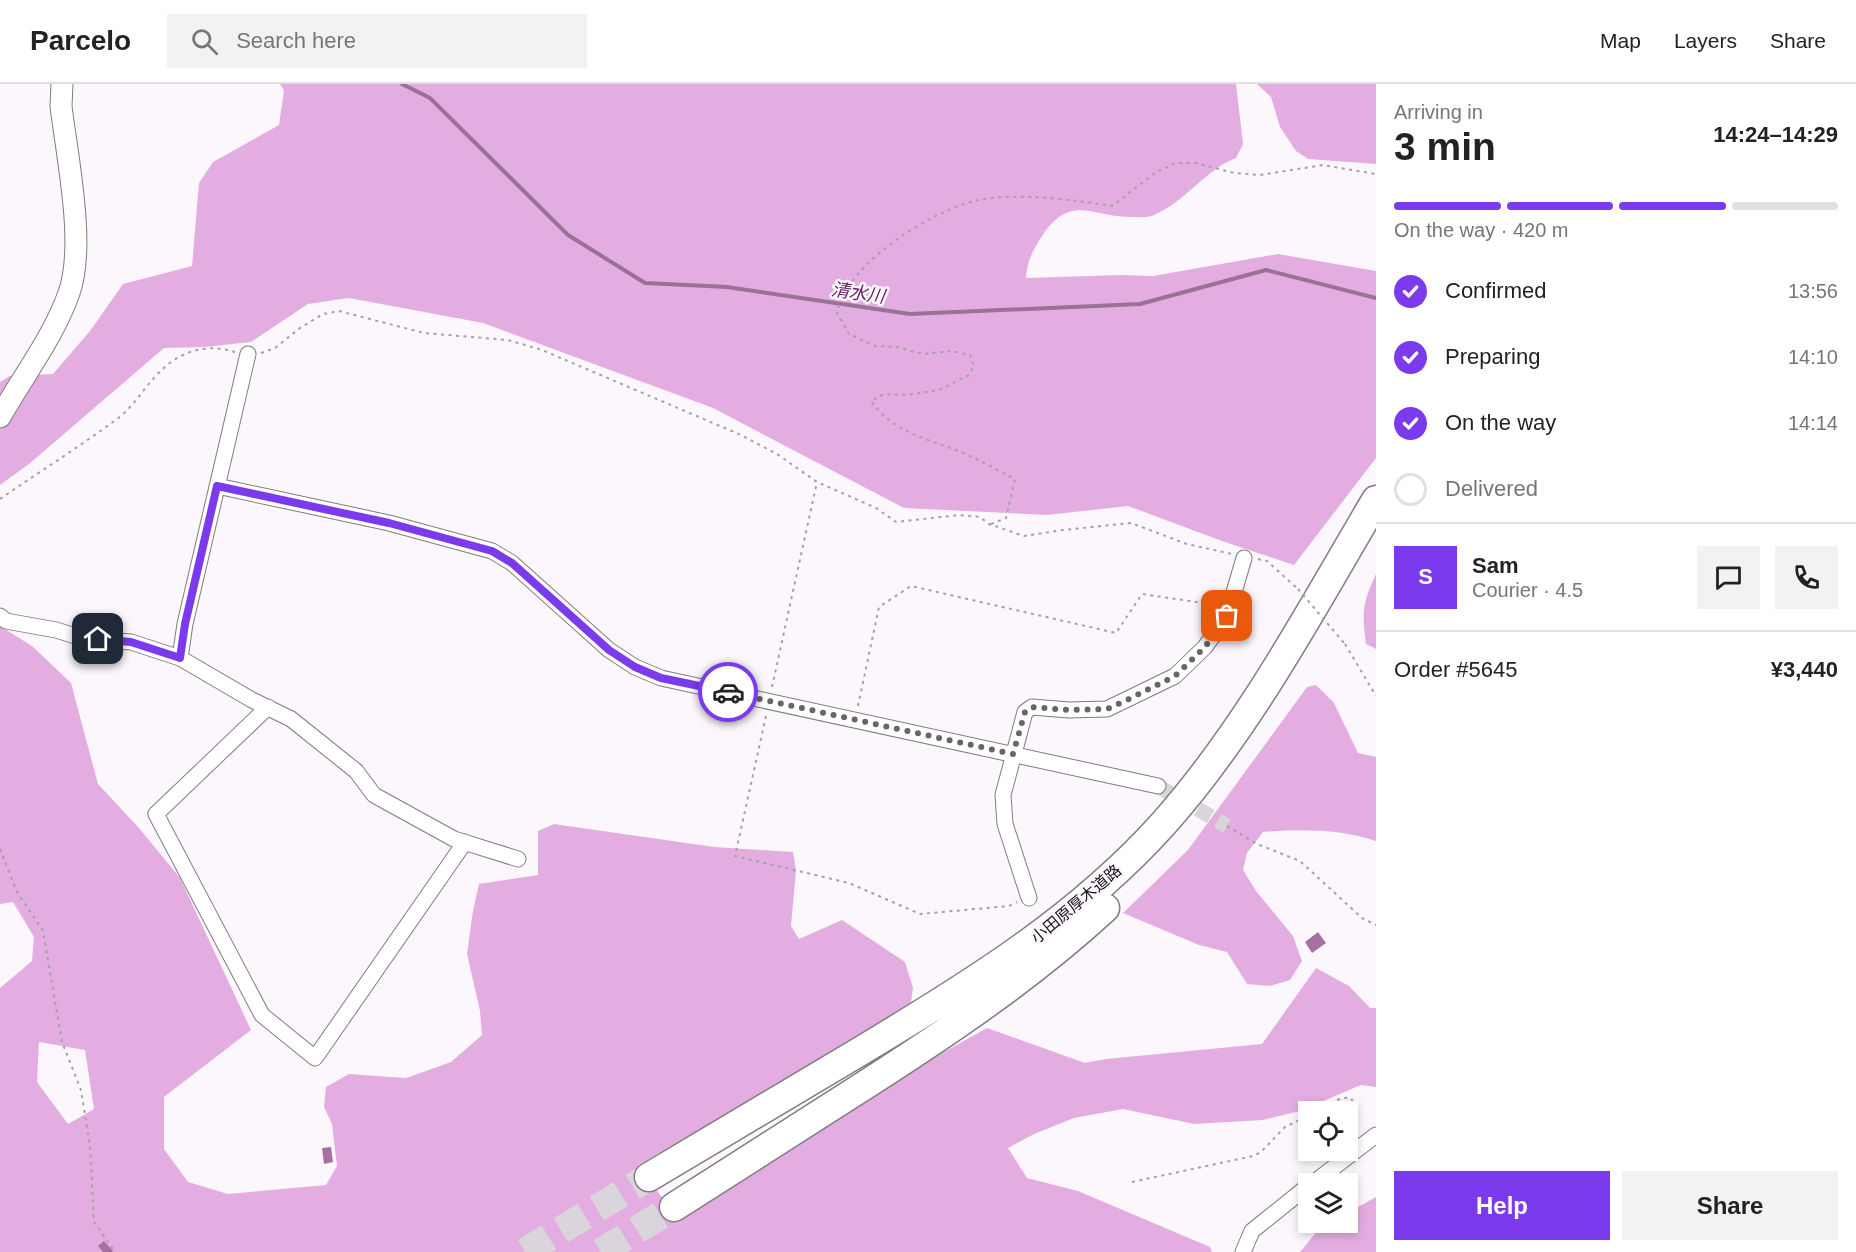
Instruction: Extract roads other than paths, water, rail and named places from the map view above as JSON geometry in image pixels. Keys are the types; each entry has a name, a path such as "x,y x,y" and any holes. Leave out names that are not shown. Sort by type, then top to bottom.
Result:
{"highway":[{"name":"小田原厚木道路","path":"649,1177 980,978 1064,917 1114,874 1164,823 1218,755 1300,629 1376,500"},
{"name":"小田原厚木道路","path":"674,1207 916,1053 1086,925 1128,887 1176,835 1226,774 1314,640 1376,534"}],"street":[{"path":"0,417 42,350 70,291 76,238 61,106 62,84"},
{"path":"180,658 185,624 248,354"},
{"path":"217,486 389,523 492,551 512,563 609,650 635,667 661,678 1158,786"},
{"path":"1029,898 1005,824 1004,795 1025,712 1032,707 1069,710 1107,709 1175,676 1205,647 1227,616 1244,558"},
{"path":"0,616 6,621 56,630 85,639 131,642 180,658 252,700 291,718 356,771 374,795 454,838 518,859"},
{"path":"268,707 156,814 262,1015 315,1058 465,842"},
{"path":"1326,1173 1376,1135"},
{"path":"1243,1252 1252,1231 1298,1195"}],"waterway":[{"name":"清水川","path":"402,84 430,98 568,235 645,283 727,287 910,314 1140,304 1266,270 1376,298"}],"tunnel":[{"path":"1158,786 1227,826"},
{"path":"525,1252 649,1177"},
{"path":"601,1252 674,1207"}]}
